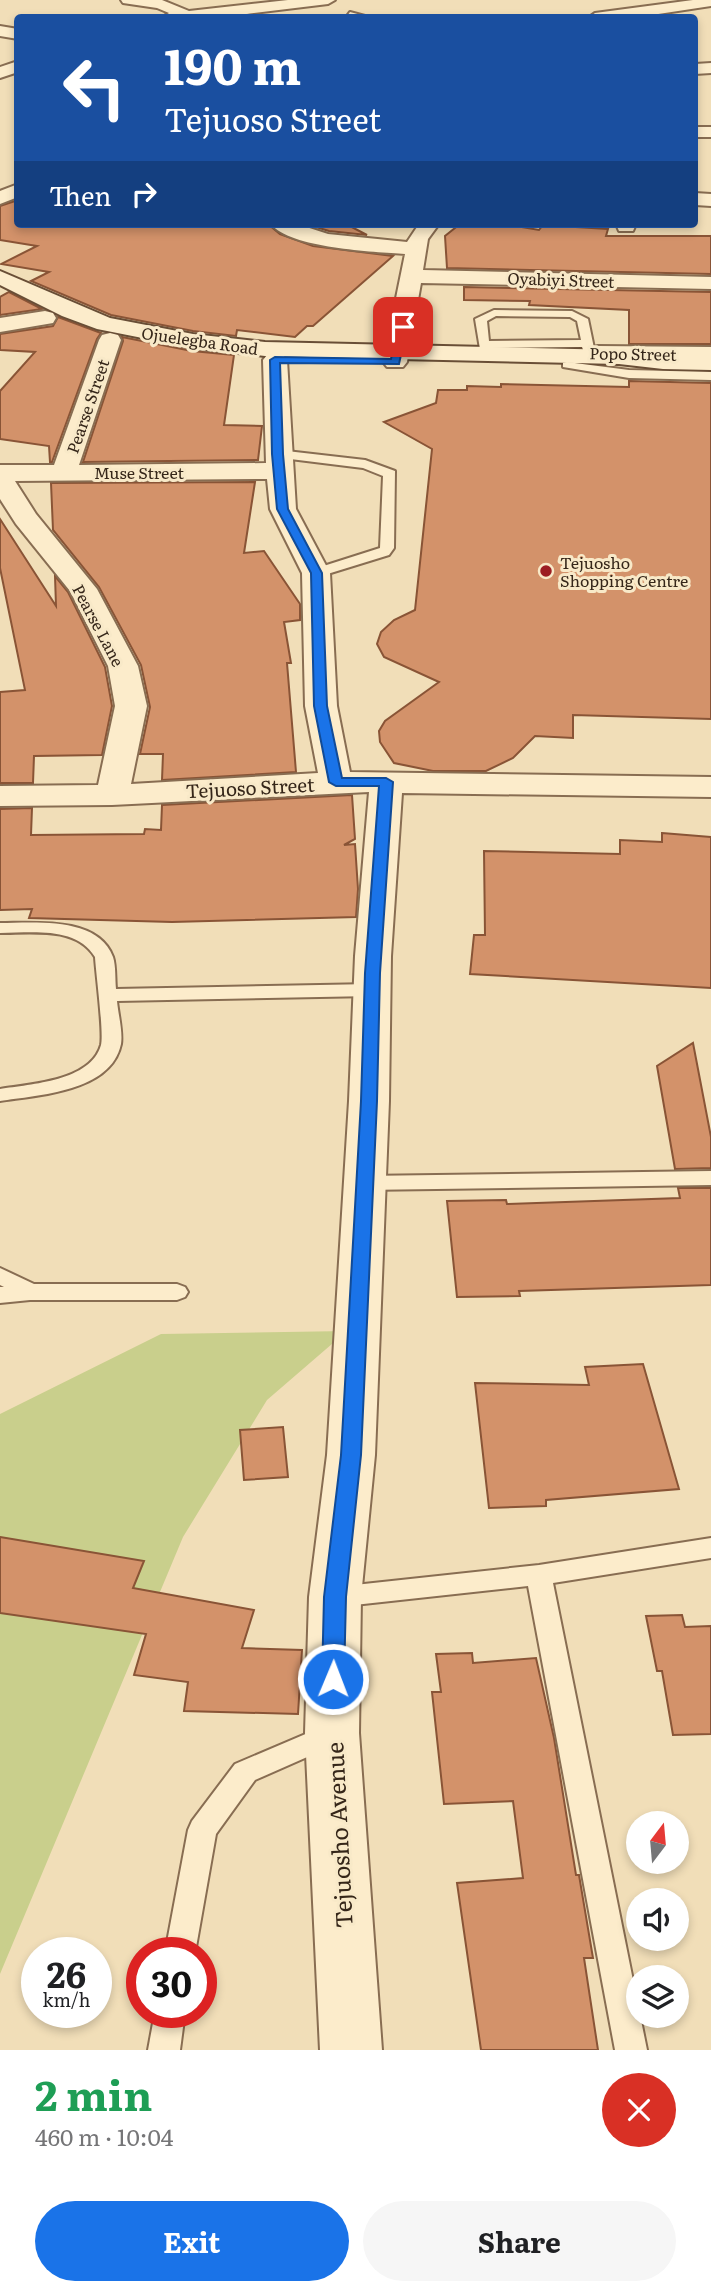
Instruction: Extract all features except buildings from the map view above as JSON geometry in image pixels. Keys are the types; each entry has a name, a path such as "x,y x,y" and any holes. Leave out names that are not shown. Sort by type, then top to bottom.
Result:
{"street":[{"path":"128,0 160,4 182,14"},
{"path":"194,14 328,0"},
{"path":"624,14 711,2"},
{"path":"288,228 312,236 416,250"},
{"path":"396,357 418,239 426,228"},
{"name":"Oyabiyi Street","path":"410,276 711,284"},
{"name":"Ojuelegba Road","path":"0,277 70,311 105,324 167,337 254,349 396,357 561,360"},
{"name":"Ojuelegba Road","path":"0,296 73,330 110,340 184,352 275,360 396,357 485,349 627,367 663,362 709,364"},
{"path":"0,325 45,318"},
{"name":"Pearse Street","path":"64,472 110,340"},
{"name":"Popo Street","path":"561,360 588,348 709,364"},
{"path":"275,360 278,463 283,509 316,573 321,706 336,782"},
{"name":"Muse Street","path":"0,476 278,463"},
{"name":"Pearse Lane","path":"0,476 25,518 83,589 123,666 131,706 112,795"},
{"name":"Tejuoso Street","path":"0,796 112,795 336,782 711,787"},
{"name":"Tejuosho Avenue","path":"351,2050 332,1733 335,1597 351,1455 372,990 386,782"}],"lane":[{"path":"232,10 242,14"},
{"path":"494,313 572,314 582,319 588,348 485,349 481,319 494,313"},
{"path":"561,360 629,374 709,364"},
{"path":"278,463 365,464 390,474 387,548 384,552 316,573"},
{"path":"0,928 59,928 94,941 104,957 111,1044 99,1067 66,1084 0,1095"},
{"path":"108,995 372,990"},
{"path":"363,1183 711,1178"},
{"path":"0,1275 30,1292"},
{"path":"0,1295 30,1292 177,1292"},
{"path":"335,1597 539,1575 711,1548"},
{"path":"539,1575 631,2050"},
{"path":"183,1937 202,1830 245,1772 332,1733"},
{"path":"163,2050 167,2028"}],"green space":[{"path":"347,1331 267,1400 183,1537 0,1974 0,1414 161,1334"}],"place":[{"name":"Tejuosho Shopping Centre","path":"546,571"}],"route":[{"path":"333,1679 335,1597 351,1455 369,1101 372,973 386,782 336,782 321,706 316,573 283,509 275,360 395,362 403,327"}]}
